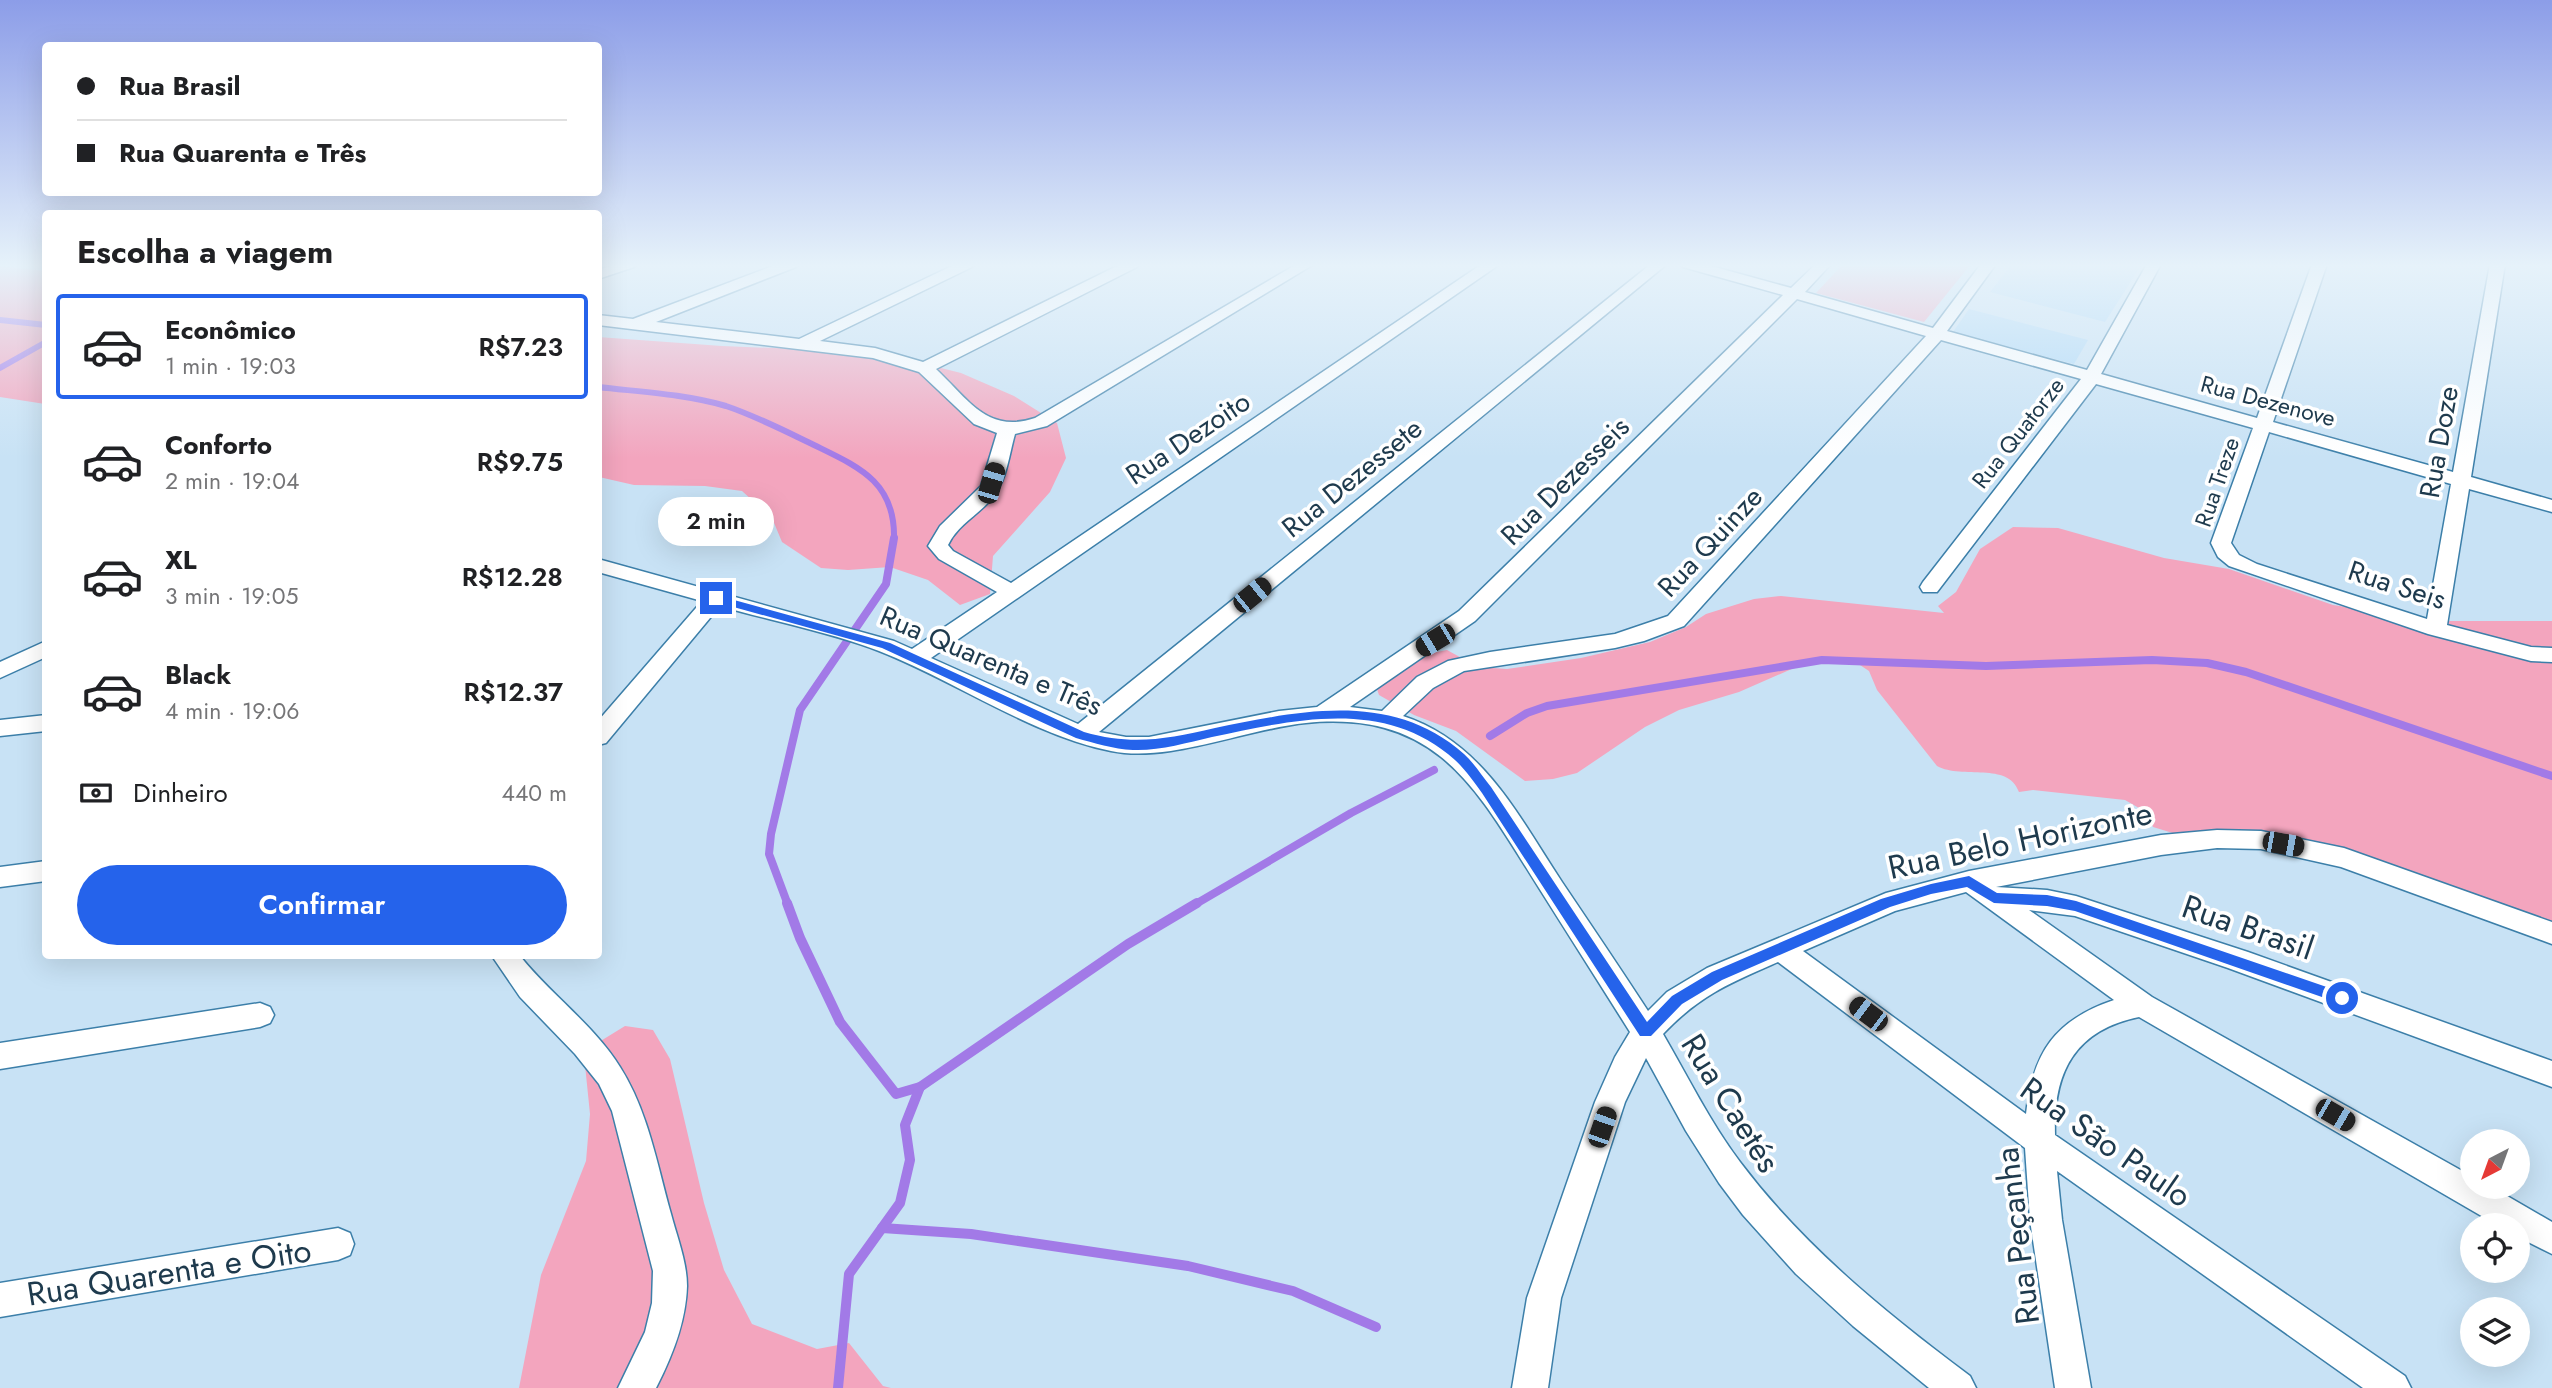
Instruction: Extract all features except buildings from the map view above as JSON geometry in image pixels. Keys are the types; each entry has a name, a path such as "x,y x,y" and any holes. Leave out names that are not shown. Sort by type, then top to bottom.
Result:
{"street":[{"path":"667,329 875,353 925,368 989,427 1007,430 1041,422 1198,329"},
{"path":"802,344 833,329"},
{"path":"925,368 1003,329"},
{"name":"Rua Dezoito","path":"915,658 1397,329"},
{"name":"Rua Dezessete","path":"1080,735 1580,329"},
{"name":"Rua Dezesseis","path":"1324,713 1467,616 1760,329"},
{"name":"Rua Dezenove","path":"1918,329 2552,506"},
{"name":"Rua Quinze","path":"1387,719 1420,686 1440,673 1467,662 1625,639 1655,632 1676,621 1941,329"},
{"name":"Rua Quatorze","path":"1930,587 2091,378 2118,329"},
{"name":"Rua Treze","path":"2228,556 2221,544 2297,329"},
{"name":"Rua Doze","path":"2436,629 2487,329"},
{"path":"1007,430 985,494 942,536 938,546 946,555 1012,592"},
{"name":"Rua Seis","path":"2228,556 2250,568 2436,629 2531,654 2552,655"},
{"name":"Rua Quarenta e Três","path":"602,566 851,634 915,658 1080,735 1133,746 1161,744 1287,717 1324,713"},
{"path":"602,732 716,598"},
{"path":"0,671 42,650"},
{"name":"Rua Caetés","path":"1324,713 1387,719 1415,729 1459,757 1487,790 1646,1032 1727,1170 1771,1227 1819,1276 1881,1330 1958,1388"},
{"path":"0,728 42,723"},
{"name":"Rua Belo Horizonte","path":"1531,1388 1544,1298 1610,1102 1625,1066 1646,1032 1677,1000 1717,976 1886,903 1931,889 2161,845 2217,839 2261,840 2344,858 2552,933"},
{"path":"0,877 42,872"},
{"path":"1969,881 2142,1005 2552,1239"},
{"name":"Rua Brasil","path":"1994,898 2047,900 2108,916 2238,960 2552,1074"},
{"name":"Rua São Paulo","path":"1781,949 2041,1142 2393,1388"},
{"path":"507,959 530,989 585,1045 609,1074 627,1110 670,1271 671,1294 659,1344 636,1388"},
{"name":"Rua Peçanha","path":"2074,1388 2045,1203 2041,1102 2055,1057 2073,1035 2093,1019 2120,1009 2142,1005"},
{"path":"0,1056 260,1016"},
{"name":"Rua Quarenta e Oito","path":"0,1300 338,1244"}],"shaded area":[{"path":"0,329 42,329 42,404 0,397"},
{"path":"1955,329 2045,329 2088,340 2074,364 1953,332"},
{"path":"602,337 722,346 877,352 961,373 1014,396 1057,423 1066,458 1050,492 993,556 990,594 960,605 928,580 890,567 848,570 821,568 782,542 772,518 742,491 705,486 634,485 602,478"},
{"path":"2013,527 2058,528 2164,558 2229,569 2333,605 2441,621 2552,621 2552,926 2404,871 2176,834 2153,827 2146,812 2125,800 2033,790 2019,792 2005,777 1959,772 1937,766 1877,690 1869,671 1854,661 1837,658 1810,661 1739,692 1679,710 1645,727 1577,773 1553,779 1525,781 1456,731 1414,715 1379,695 1375,683 1421,655 1447,650 1478,667 1507,669 1581,658 1650,642 1686,627 1706,614 1754,599 1781,596 1944,613 1938,606 1956,592 1980,549"},
{"path":"625,1026 653,1030 670,1059 704,1203 724,1270 752,1324 817,1349 849,1343 883,1386 891,1388 519,1388 541,1275 586,1161 590,1114 585,1065 599,1042"}],"waterway":[{"path":"0,368 42,344"},
{"path":"602,387 678,396 726,406 846,461 860,469 881,490 889,504 894,538"},
{"path":"788,905 769,854 771,834 800,710 886,584 894,538"},
{"path":"1490,736 1527,713 1547,706 1822,660 1986,666 2152,660 2207,663 2246,672 2552,776"},
{"path":"1194,905 1351,813 1434,770"},
{"path":"787,903 800,938 840,1022 896,1094 920,1087"},
{"path":"920,1087 1128,944 1197,903"},
{"path":"882,1228 900,1203 910,1160 905,1125 920,1087"},
{"path":"838,1388 849,1274 882,1228"},
{"path":"882,1228 971,1234 1188,1266 1293,1291 1376,1327"}],"route":[{"path":"716,598 886,646 1080,735 1105,742 1133,746 1161,744 1287,717 1324,713 1366,715 1415,729 1459,757 1487,790 1646,1032 1677,1000 1717,976 1886,903 1969,881 1994,898 2047,900 2076,906 2342,998"}]}
